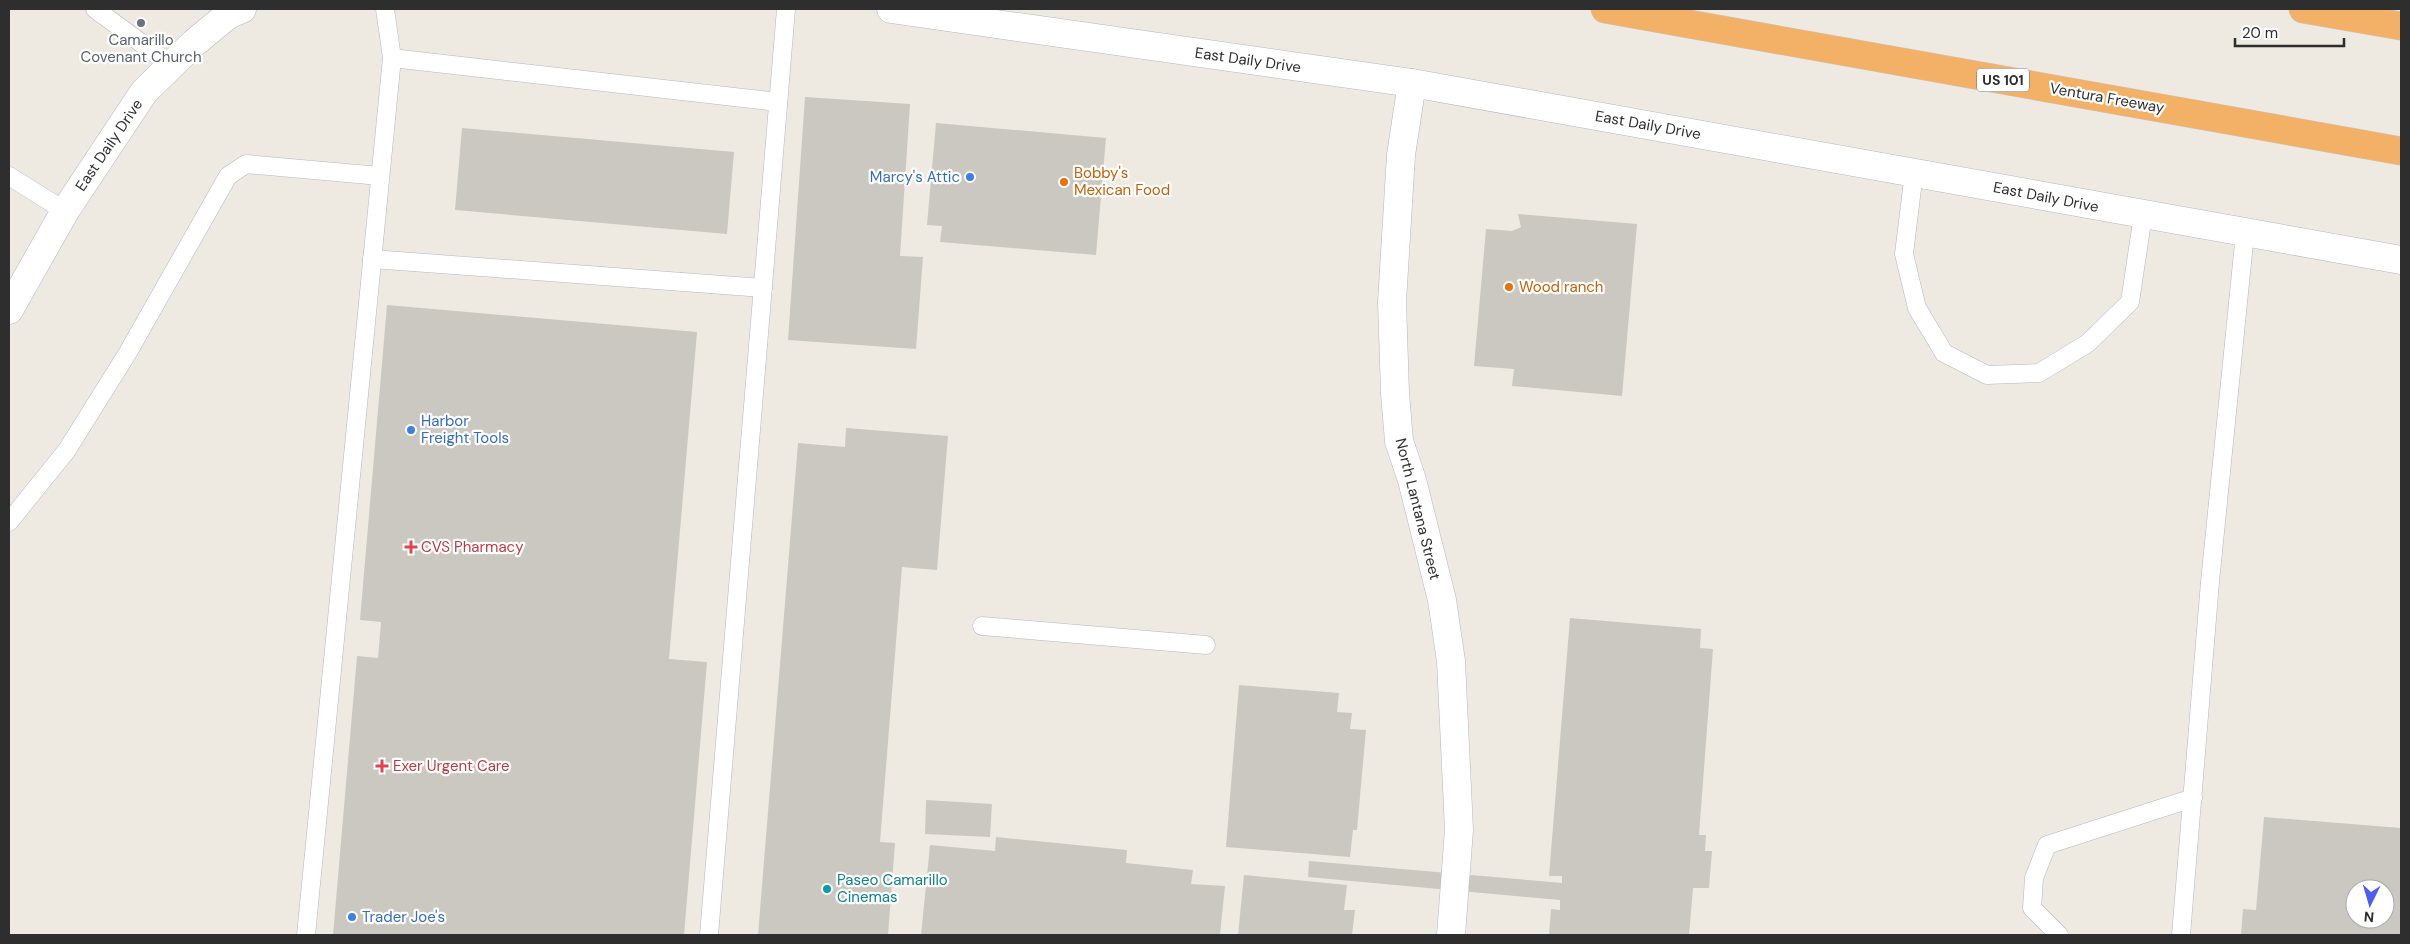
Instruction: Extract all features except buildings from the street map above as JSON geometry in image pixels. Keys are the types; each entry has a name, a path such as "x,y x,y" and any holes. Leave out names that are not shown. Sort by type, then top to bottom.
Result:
{"highway":[{"name":"Ventura Freeway","path":"1605,9 2401,151"},
{"path":"2303,9 2401,26"}],"main road":[{"name":"East Daily Drive","path":"9,310 65,211 144,92 171,65 222,21 242,9"},
{"name":"East Daily Drive","path":"891,9 1412,83 2401,260"},
{"name":"North Lantana Street","path":"1412,83 1401,155 1392,302 1395,393 1399,441 1412,480 1442,600 1451,661 1459,830 1451,935"}],"lane":[{"path":"95,9 171,65"},
{"path":"306,935 392,58 385,9"},
{"path":"709,935 786,9"},
{"path":"392,58 778,102"},
{"path":"9,522 67,450 127,354 228,176 246,164 380,176"},
{"path":"1914,172 1904,254 1917,308 1944,353 1987,375 2039,373 2088,343 2130,302 2143,215"},
{"path":"9,176 65,211"},
{"path":"2181,935 2210,582 2245,233"},
{"path":"372,259 763,288"},
{"path":"982,626 1206,645"},
{"path":"2059,935 2032,908 2034,878 2047,845 2193,798"}],"place":[{"name":"Camarillo Covenant Church","path":"141,23"},
{"name":"Marcy's Attic","path":"970,177"},
{"name":"Bobby's Mexican Food","path":"1064,182"},
{"name":"Wood ranch","path":"1509,287"},
{"name":"Harbor Freight Tools","path":"411,430"},
{"name":"CVS Pharmacy","path":"411,547"},
{"name":"Exer Urgent Care","path":"382,766"},
{"name":"Paseo Camarillo Cinemas","path":"827,889"},
{"name":"Trader Joe's","path":"352,917"}]}
